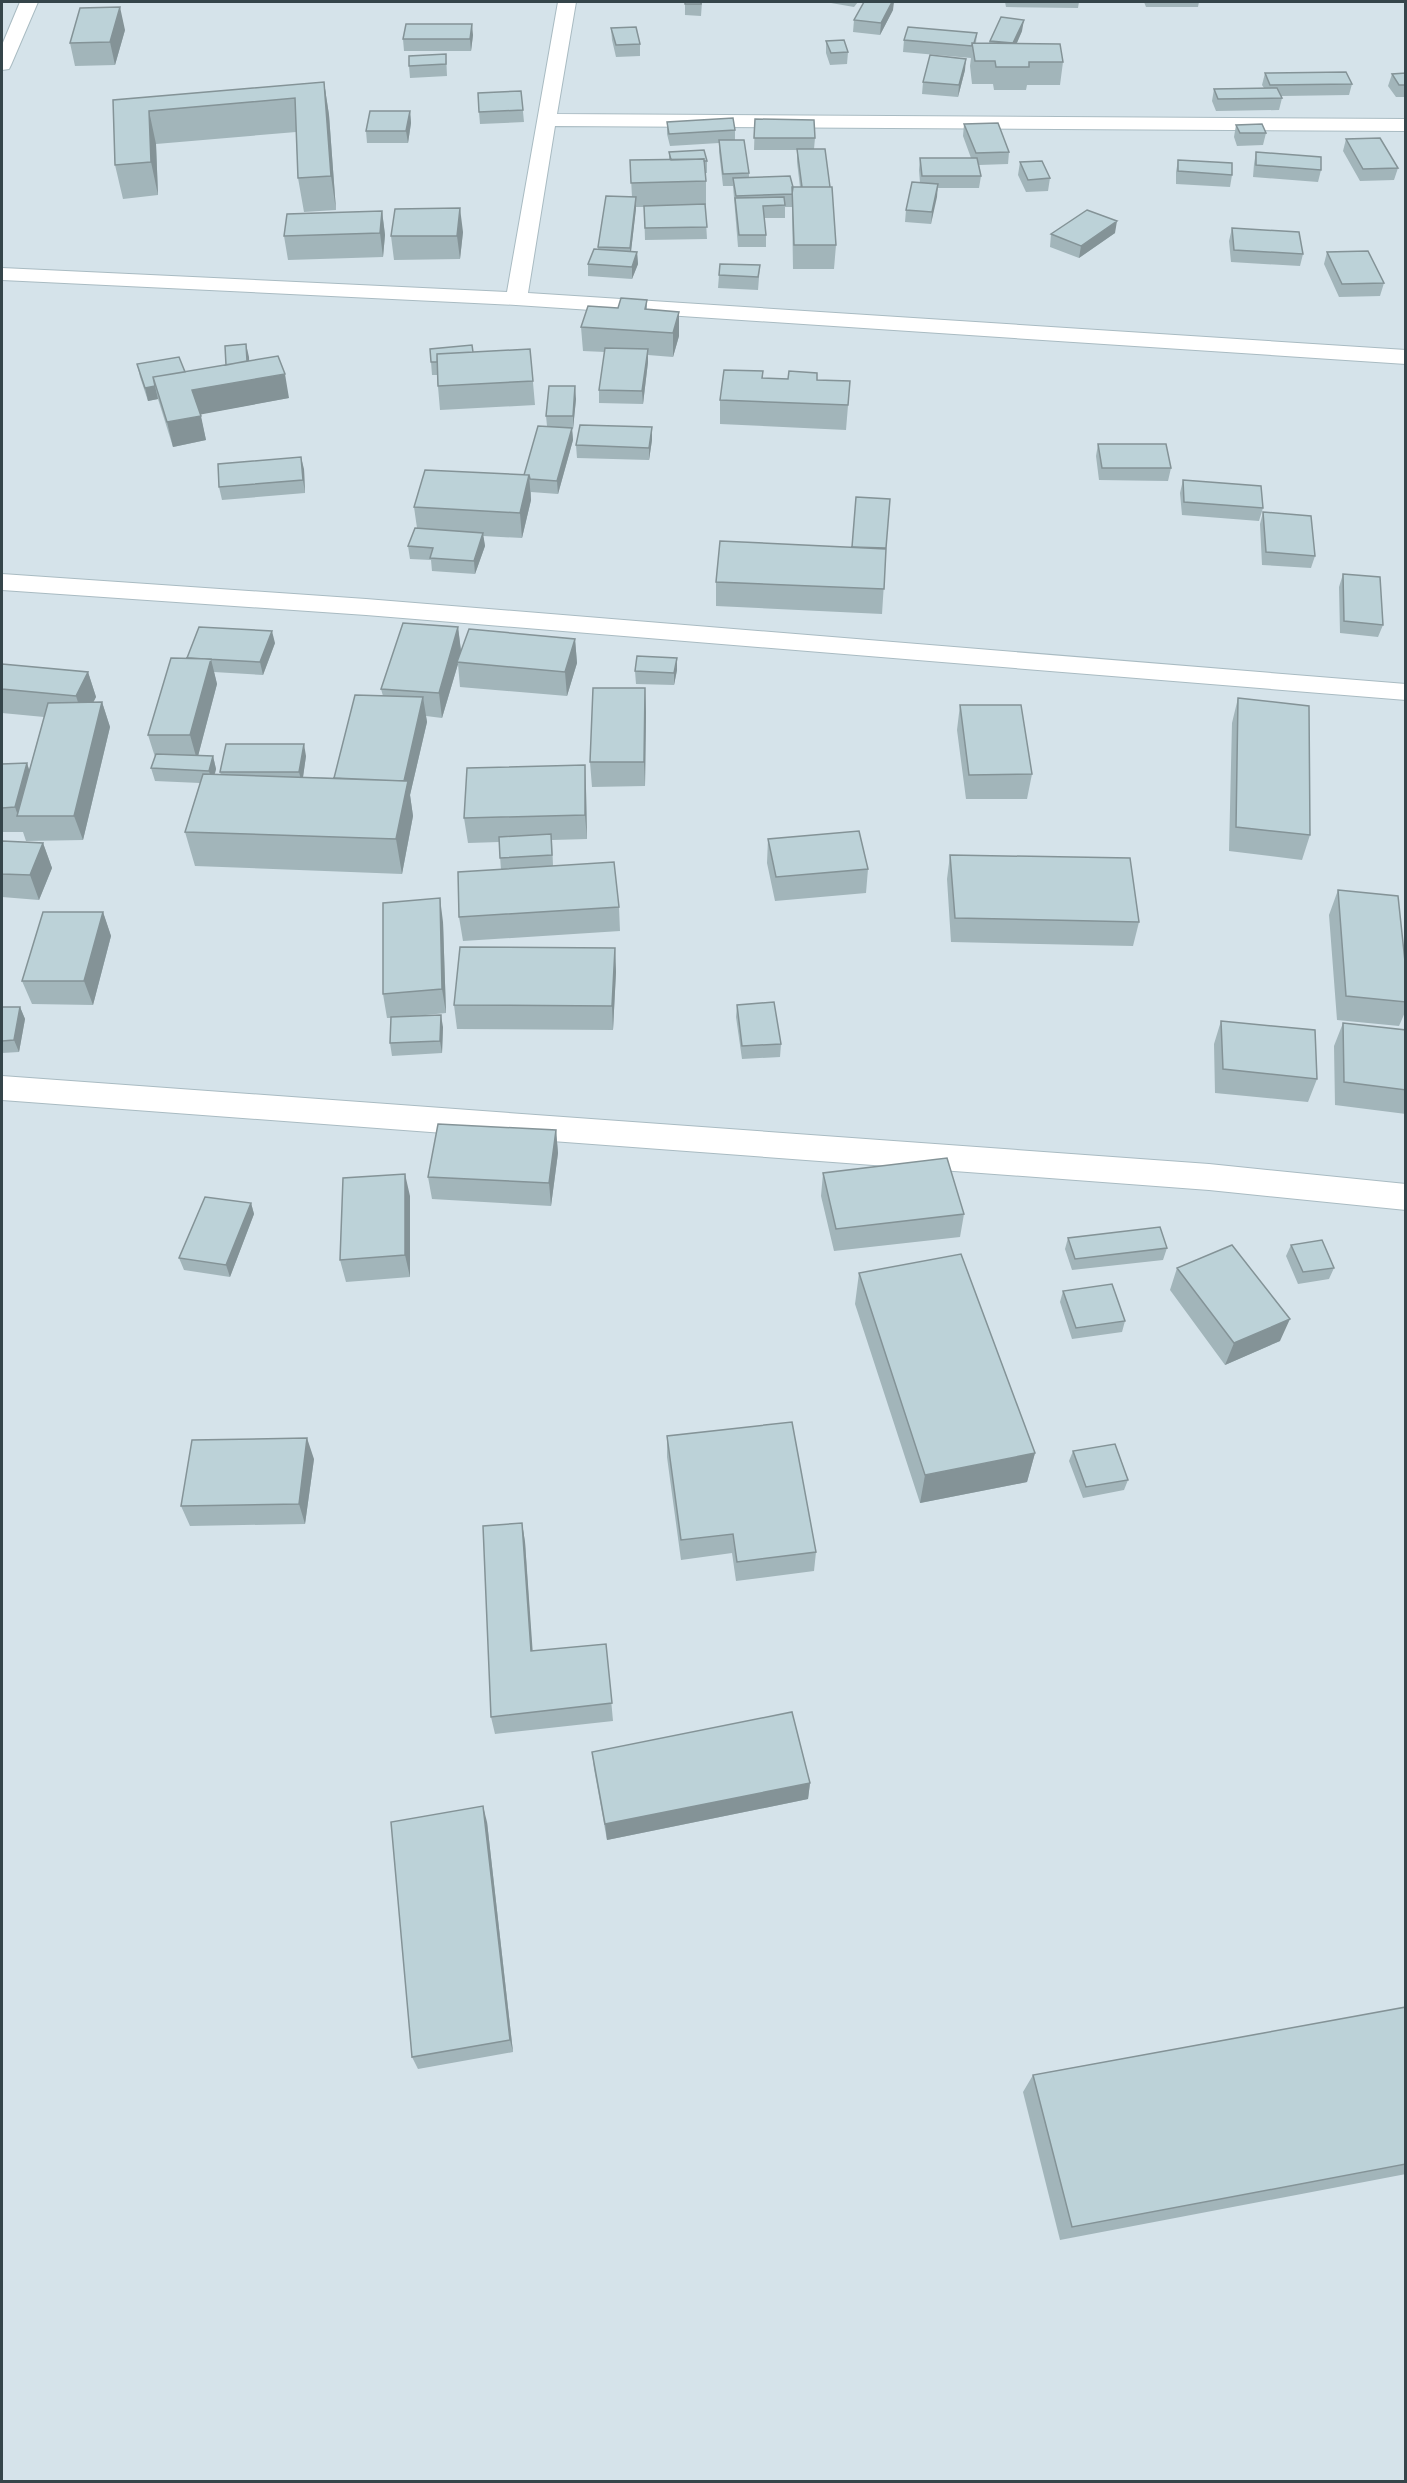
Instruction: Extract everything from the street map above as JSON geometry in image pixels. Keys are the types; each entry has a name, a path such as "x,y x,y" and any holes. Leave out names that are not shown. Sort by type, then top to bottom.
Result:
{"street":[{"path":"2,65 28,2"},
{"path":"516,299 567,2"},
{"path":"547,120 1406,125"},
{"path":"2,274 516,299 1406,357"},
{"path":"2,582 366,607 1406,692"},
{"path":"2,1088 1209,1177 1406,1197"}],"shaded area":[{"path":"2,2 1405,2 1405,2481 2,2481"}],"building":[{"path":"685,2 701,2 701,4 685,4"},
{"path":"864,2 892,2 881,23 854,20"},
{"path":"120,7 110,42 70,43 80,8"},
{"path":"1001,17 1024,20 1013,43 990,41"},
{"path":"406,24 472,24 470,39 403,39"},
{"path":"636,27 640,44 616,45 611,28"},
{"path":"908,27 977,33 972,46 904,40"},
{"path":"844,40 848,52 831,53 826,41"},
{"path":"972,43 1060,44 1063,62 1029,62 1029,67 996,67 995,61 975,61"},
{"path":"446,54 446,64 409,66 409,56"},
{"path":"930,55 966,59 959,85 923,82"},
{"path":"1346,72 1352,84 1270,85 1265,73"},
{"path":"1406,73 1406,85 1399,85 1392,74"},
{"path":"324,82 331,176 298,178 295,98 149,111 151,162 115,165 113,100"},
{"path":"1277,88 1282,98 1218,99 1214,89"},
{"path":"521,91 523,110 479,112 478,93"},
{"path":"370,111 410,111 406,131 366,131"},
{"path":"733,118 735,130 669,134 667,122"},
{"path":"755,119 814,120 815,138 754,138"},
{"path":"998,123 1009,152 976,153 964,124"},
{"path":"1262,124 1266,133 1240,133 1236,125"},
{"path":"1380,138 1398,168 1363,169 1346,139"},
{"path":"719,140 744,140 749,173 723,174"},
{"path":"797,149 825,149 830,187 802,187"},
{"path":"704,150 707,161 704,159 671,160 669,152"},
{"path":"1256,152 1321,157 1321,170 1256,165"},
{"path":"920,158 977,158 981,176 922,176"},
{"path":"704,159 706,181 631,183 630,160"},
{"path":"1178,160 1232,163 1232,175 1178,171"},
{"path":"1042,161 1050,178 1028,180 1020,162"},
{"path":"790,176 792,194 736,196 733,178"},
{"path":"912,182 938,184 932,212 906,210"},
{"path":"792,187 832,187 836,245 794,245"},
{"path":"606,196 636,197 630,248 598,247"},
{"path":"784,197 785,205 763,206 766,235 739,235 735,198"},
{"path":"705,204 707,227 645,228 644,206"},
{"path":"460,208 457,236 391,236 395,209"},
{"path":"1087,210 1117,221 1081,246 1051,234"},
{"path":"382,211 380,233 284,236 287,214"},
{"path":"1232,228 1299,232 1303,254 1234,250"},
{"path":"594,249 637,252 632,267 588,264"},
{"path":"1368,251 1384,283 1342,284 1327,252"},
{"path":"720,264 760,265 758,277 719,275"},
{"path":"621,298 647,300 645,309 679,312 673,333 581,327 588,306 618,308"},
{"path":"246,344 247,361 226,365 225,346"},
{"path":"472,345 473,352 437,354 437,362 431,362 430,349"},
{"path":"605,348 648,349 642,391 599,390"},
{"path":"530,349 533,381 438,386 437,354"},
{"path":"278,356 285,374 192,390 201,416 167,422 153,377"},
{"path":"179,357 185,372 153,377 155,386 145,388 137,364"},
{"path":"724,370 763,371 762,378 788,379 789,371 817,373 817,380 850,381 848,405 720,400"},
{"path":"549,386 575,386 573,416 546,416"},
{"path":"580,425 652,427 649,448 576,445"},
{"path":"538,426 572,428 557,481 530,479 529,475 524,475"},
{"path":"1098,444 1166,444 1171,468 1102,468"},
{"path":"301,457 303,480 219,487 218,464"},
{"path":"425,470 529,475 520,513 414,507"},
{"path":"1183,480 1261,486 1263,508 1184,502"},
{"path":"856,497 890,499 886,548 852,547"},
{"path":"1263,512 1311,516 1315,556 1266,552"},
{"path":"415,528 483,533 474,561 430,558 433,548 408,546"},
{"path":"720,541 886,549 884,589 716,582"},
{"path":"1343,574 1380,577 1383,625 1344,621"},
{"path":"403,623 458,627 439,693 381,689"},
{"path":"199,627 272,631 260,662 187,658"},
{"path":"469,629 575,639 565,672 457,662"},
{"path":"637,656 677,658 674,673 635,671"},
{"path":"171,658 211,659 190,735 148,735"},
{"path":"2,664 88,672 76,696 2,689"},
{"path":"593,688 645,688 644,762 590,762"},
{"path":"355,695 423,697 404,781 334,778"},
{"path":"1238,698 1309,706 1310,835 1236,827"},
{"path":"102,702 74,816 17,816 48,703"},
{"path":"960,705 1021,705 1032,774 969,775"},
{"path":"226,744 304,744 299,772 220,772"},
{"path":"156,754 213,756 209,771 151,768"},
{"path":"27,763 15,807 2,808 2,764"},
{"path":"585,765 585,815 464,818 467,768"},
{"path":"203,774 408,781 396,839 185,832"},
{"path":"859,831 868,869 776,877 768,839"},
{"path":"551,834 552,855 500,858 499,837"},
{"path":"2,841 43,843 30,875 2,874"},
{"path":"950,855 1130,858 1139,922 955,918"},
{"path":"614,862 619,907 459,917 458,872"},
{"path":"1338,890 1398,896 1406,971 1406,1002 1346,996"},
{"path":"440,898 442,989 383,994 383,903"},
{"path":"43,912 103,912 84,981 22,981"},
{"path":"460,947 615,948 612,1006 454,1005"},
{"path":"774,1002 781,1044 742,1046 737,1005"},
{"path":"2,1007 20,1007 14,1040 2,1041"},
{"path":"441,1015 440,1041 390,1043 391,1017"},
{"path":"1221,1021 1315,1030 1317,1079 1223,1069"},
{"path":"1343,1023 1406,1030 1406,1090 1344,1082"},
{"path":"438,1124 556,1130 549,1183 428,1177"},
{"path":"947,1158 964,1214 836,1229 823,1173"},
{"path":"405,1174 405,1255 340,1260 343,1178"},
{"path":"205,1197 251,1203 226,1265 179,1258"},
{"path":"1160,1227 1167,1248 1075,1259 1068,1238"},
{"path":"1322,1240 1334,1268 1303,1272 1291,1245"},
{"path":"1232,1245 1290,1319 1234,1343 1177,1268"},
{"path":"961,1254 1035,1453 925,1475 859,1273"},
{"path":"1112,1284 1125,1321 1076,1328 1063,1291"},
{"path":"792,1422 816,1552 737,1562 733,1534 681,1540 667,1436"},
{"path":"307,1438 299,1504 181,1506 192,1440"},
{"path":"1115,1444 1128,1480 1086,1487 1073,1451"},
{"path":"522,1523 531,1651 606,1644 612,1703 491,1717 483,1526"},
{"path":"792,1712 810,1783 605,1824 592,1752"},
{"path":"483,1806 510,2040 412,2057 391,1822"},
{"path":"1406,2007 1406,2164 1072,2227 1033,2075"}]}
